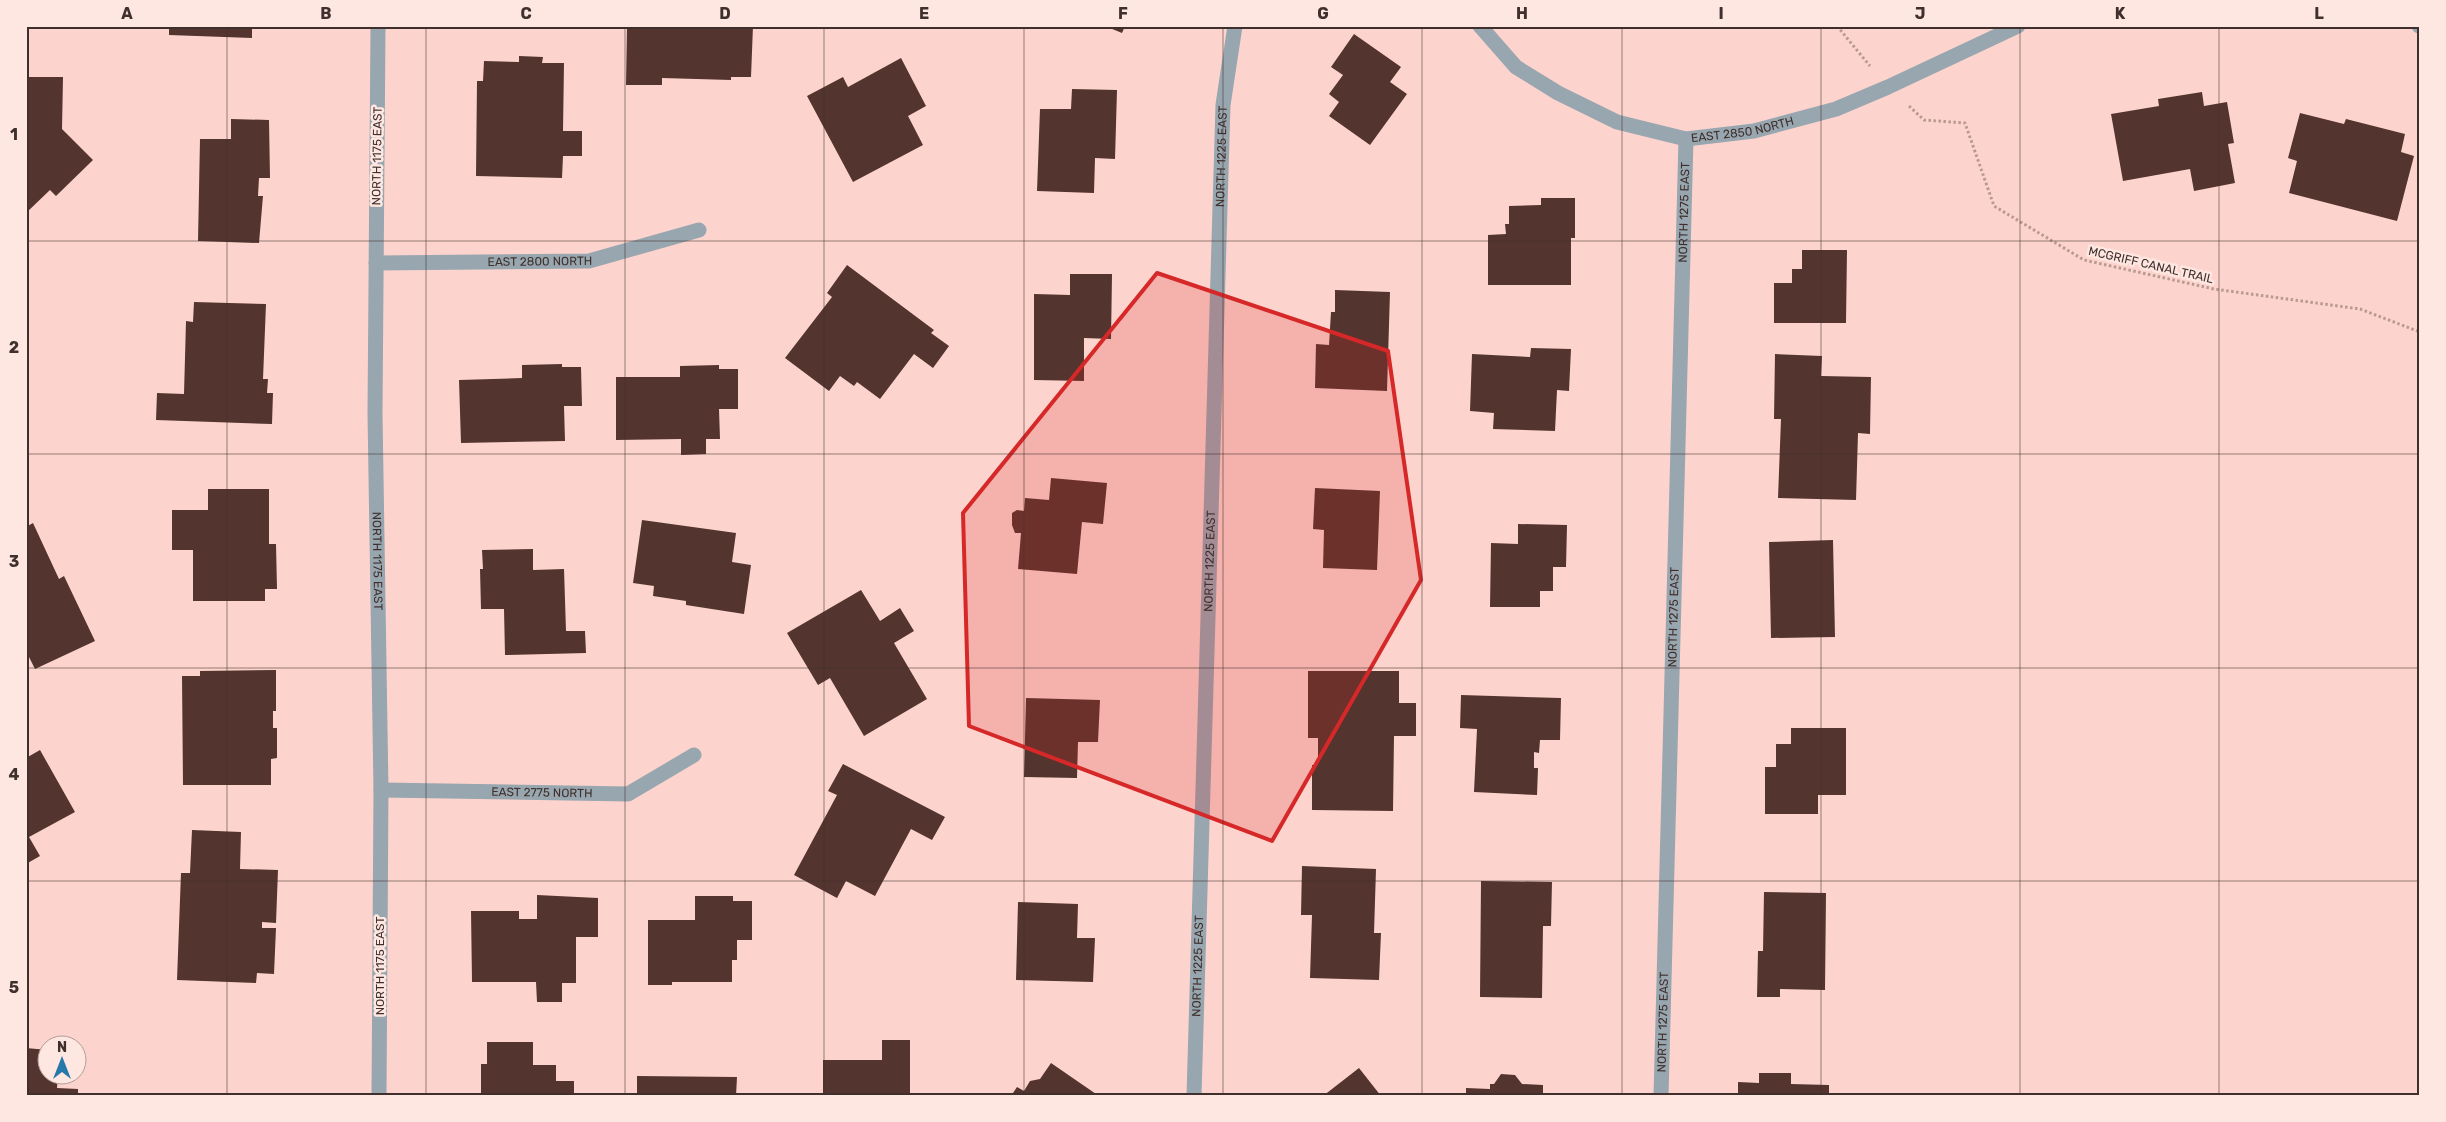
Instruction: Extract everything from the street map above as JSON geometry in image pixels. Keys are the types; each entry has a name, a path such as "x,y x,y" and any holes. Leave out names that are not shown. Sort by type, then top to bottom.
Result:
{"street":[{"name":"NORTH 1175 EAST","path":"378,26 375,413 380,790 379,1096"},
{"name":"NORTH 1225 EAST","path":"1194,1096 1224,105 1235,26"},
{"name":"EAST 2850 NORTH","path":"1480,26 1516,67 1558,93 1617,122 1686,139 1754,130 1836,109 1888,87 2018,26"},
{"name":"NORTH 1275 EAST","path":"1661,1096 1686,139"},
{"name":"EAST 2800 NORTH","path":"376,263 589,261 699,230"},
{"name":"EAST 2775 NORTH","path":"380,790 628,794 694,755"}],"path":[{"name":"MCGRIFF CANAL TRAIL","path":"1837,26 1888,87 1924,120 1965,123 1994,206 2084,260 2214,289 2360,309 2420,332"}],"highlighted area":[{"path":"1157,273 1388,351 1421,580 1272,841 969,726 963,513"}],"building":[{"path":"169,26 252,26 252,38 169,35"},
{"path":"627,26 753,26 751,77 731,77 731,80 662,78 662,85 626,85"},
{"path":"1105,26 1125,26 1122,33"},
{"path":"1354,34 1401,67 1390,82 1407,94 1370,145 1329,116 1339,102 1329,94 1343,75 1331,67"},
{"path":"519,56 543,57 542,63 564,63 563,131 582,131 582,156 563,156 562,178 476,176 477,81 483,81 484,61 519,62"},
{"path":"901,58 926,106 908,116 923,145 853,182 807,96 843,77 848,87"},
{"path":"26,77 63,77 62,129 93,160 56,196 50,190 26,213"},
{"path":"1072,89 1117,90 1115,159 1095,158 1094,193 1037,191 1040,109 1071,109"},
{"path":"2202,92 2204,106 2227,102 2234,143 2228,144 2235,183 2194,191 2190,169 2123,181 2111,114 2159,106 2158,99"},
{"path":"2300,113 2344,124 2346,119 2405,134 2401,152 2414,156 2397,221 2289,193 2297,161 2288,158"},
{"path":"231,119 269,120 270,178 259,178 258,196 263,196 259,243 198,241 200,139 231,139"},
{"path":"1541,198 1575,198 1575,238 1571,238 1571,285 1488,285 1488,235 1506,234 1505,224 1509,224 1509,206 1541,205"},
{"path":"1802,250 1847,250 1846,323 1774,323 1774,283 1792,283 1792,269 1802,269"},
{"path":"847,265 934,330 931,333 949,346 933,368 914,354 880,399 857,382 854,386 840,376 829,391 785,358 832,297 827,293"},
{"path":"1070,274 1112,274 1111,339 1084,338 1084,381 1034,380 1034,294 1070,295"},
{"path":"1335,290 1390,292 1387,391 1315,388 1316,344 1329,345 1331,312 1335,312"},
{"path":"194,302 266,304 263,379 268,379 267,393 273,393 272,424 156,420 157,393 184,394 186,321 193,322"},
{"path":"1531,348 1571,349 1569,391 1557,390 1555,431 1493,429 1494,413 1470,411 1472,354 1530,357"},
{"path":"1775,354 1822,356 1821,376 1871,377 1870,434 1858,433 1856,500 1778,498 1781,419 1774,419"},
{"path":"562,364 562,367 581,367 582,406 564,406 565,441 461,443 459,380 522,378 522,365"},
{"path":"719,365 719,369 738,369 738,409 719,409 720,439 706,439 706,454 681,455 681,439 616,440 616,377 680,377 680,366"},
{"path":"1051,478 1107,483 1103,524 1082,522 1077,574 1018,569 1021,533 1015,533 1012,525 1012,513 1017,510 1024,511 1025,498 1049,500"},
{"path":"1315,488 1380,491 1377,570 1323,568 1324,530 1313,529"},
{"path":"208,489 269,489 269,544 276,544 277,589 265,589 265,601 193,601 193,550 172,550 172,510 208,510"},
{"path":"642,520 736,533 732,562 751,565 744,614 686,605 686,601 653,596 654,586 633,583"},
{"path":"33,523 59,579 64,576 95,641 35,669 26,651 26,527"},
{"path":"1518,524 1567,525 1566,567 1553,567 1553,591 1540,591 1540,607 1490,607 1491,543 1518,544"},
{"path":"1833,540 1835,637 1771,638 1769,542"},
{"path":"533,549 533,570 564,569 566,631 585,631 586,653 505,655 504,609 481,609 480,569 483,569 482,550"},
{"path":"861,590 880,621 900,608 914,631 894,643 927,699 864,736 830,678 818,685 787,633"},
{"path":"276,670 276,711 273,711 273,728 277,728 277,758 271,759 271,785 183,785 182,676 200,676 200,671"},
{"path":"1308,671 1399,671 1399,703 1416,703 1416,736 1394,736 1393,811 1312,810 1312,765 1318,765 1318,738 1308,738"},
{"path":"1461,695 1561,698 1560,740 1540,740 1539,753 1534,752 1534,768 1538,768 1537,795 1474,792 1477,729 1460,728"},
{"path":"1026,698 1100,700 1098,742 1078,742 1077,778 1024,777"},
{"path":"1791,728 1846,728 1846,795 1818,795 1818,814 1765,814 1765,767 1776,767 1776,744 1791,744"},
{"path":"40,750 75,812 29,837 40,856 26,864 26,758"},
{"path":"843,764 945,817 932,840 911,829 875,896 846,881 837,898 794,875 837,795 828,791"},
{"path":"192,830 241,832 240,869 278,870 276,923 262,922 262,928 276,928 274,974 257,973 256,983 177,980 181,873 190,873"},
{"path":"1302,866 1376,869 1374,933 1381,933 1379,980 1310,978 1312,915 1301,915"},
{"path":"1481,881 1552,882 1551,926 1543,926 1542,998 1480,997"},
{"path":"1764,892 1826,893 1825,990 1780,989 1780,997 1757,997 1758,951 1763,951"},
{"path":"537,895 598,898 598,937 576,937 576,983 562,983 562,1002 537,1002 536,982 472,982 471,911 519,911 519,919 537,919"},
{"path":"695,896 733,896 733,901 752,901 752,940 737,940 737,960 732,960 732,982 672,982 672,985 648,985 648,920 695,920"},
{"path":"1018,902 1078,904 1077,938 1095,938 1093,982 1016,980"},
{"path":"882,1040 910,1040 910,1096 823,1096 823,1060 882,1060"},
{"path":"487,1042 533,1042 533,1065 556,1065 556,1081 574,1081 574,1096 481,1096 481,1064 487,1064"},
{"path":"26,1048 38,1049 38,1084 57,1084 57,1088 78,1089 78,1096 26,1096"},
{"path":"1051,1063 1096,1094 1095,1096 1011,1096 1017,1087 1024,1091 1030,1081 1040,1079"},
{"path":"1359,1068 1381,1096 1323,1096"},
{"path":"1759,1073 1791,1073 1791,1084 1829,1085 1829,1096 1738,1096 1738,1082 1759,1083"},
{"path":"1501,1074 1515,1075 1522,1084 1543,1085 1543,1096 1466,1096 1466,1088 1490,1089 1490,1084 1494,1084"},
{"path":"637,1076 737,1077 736,1096 637,1096"}]}
